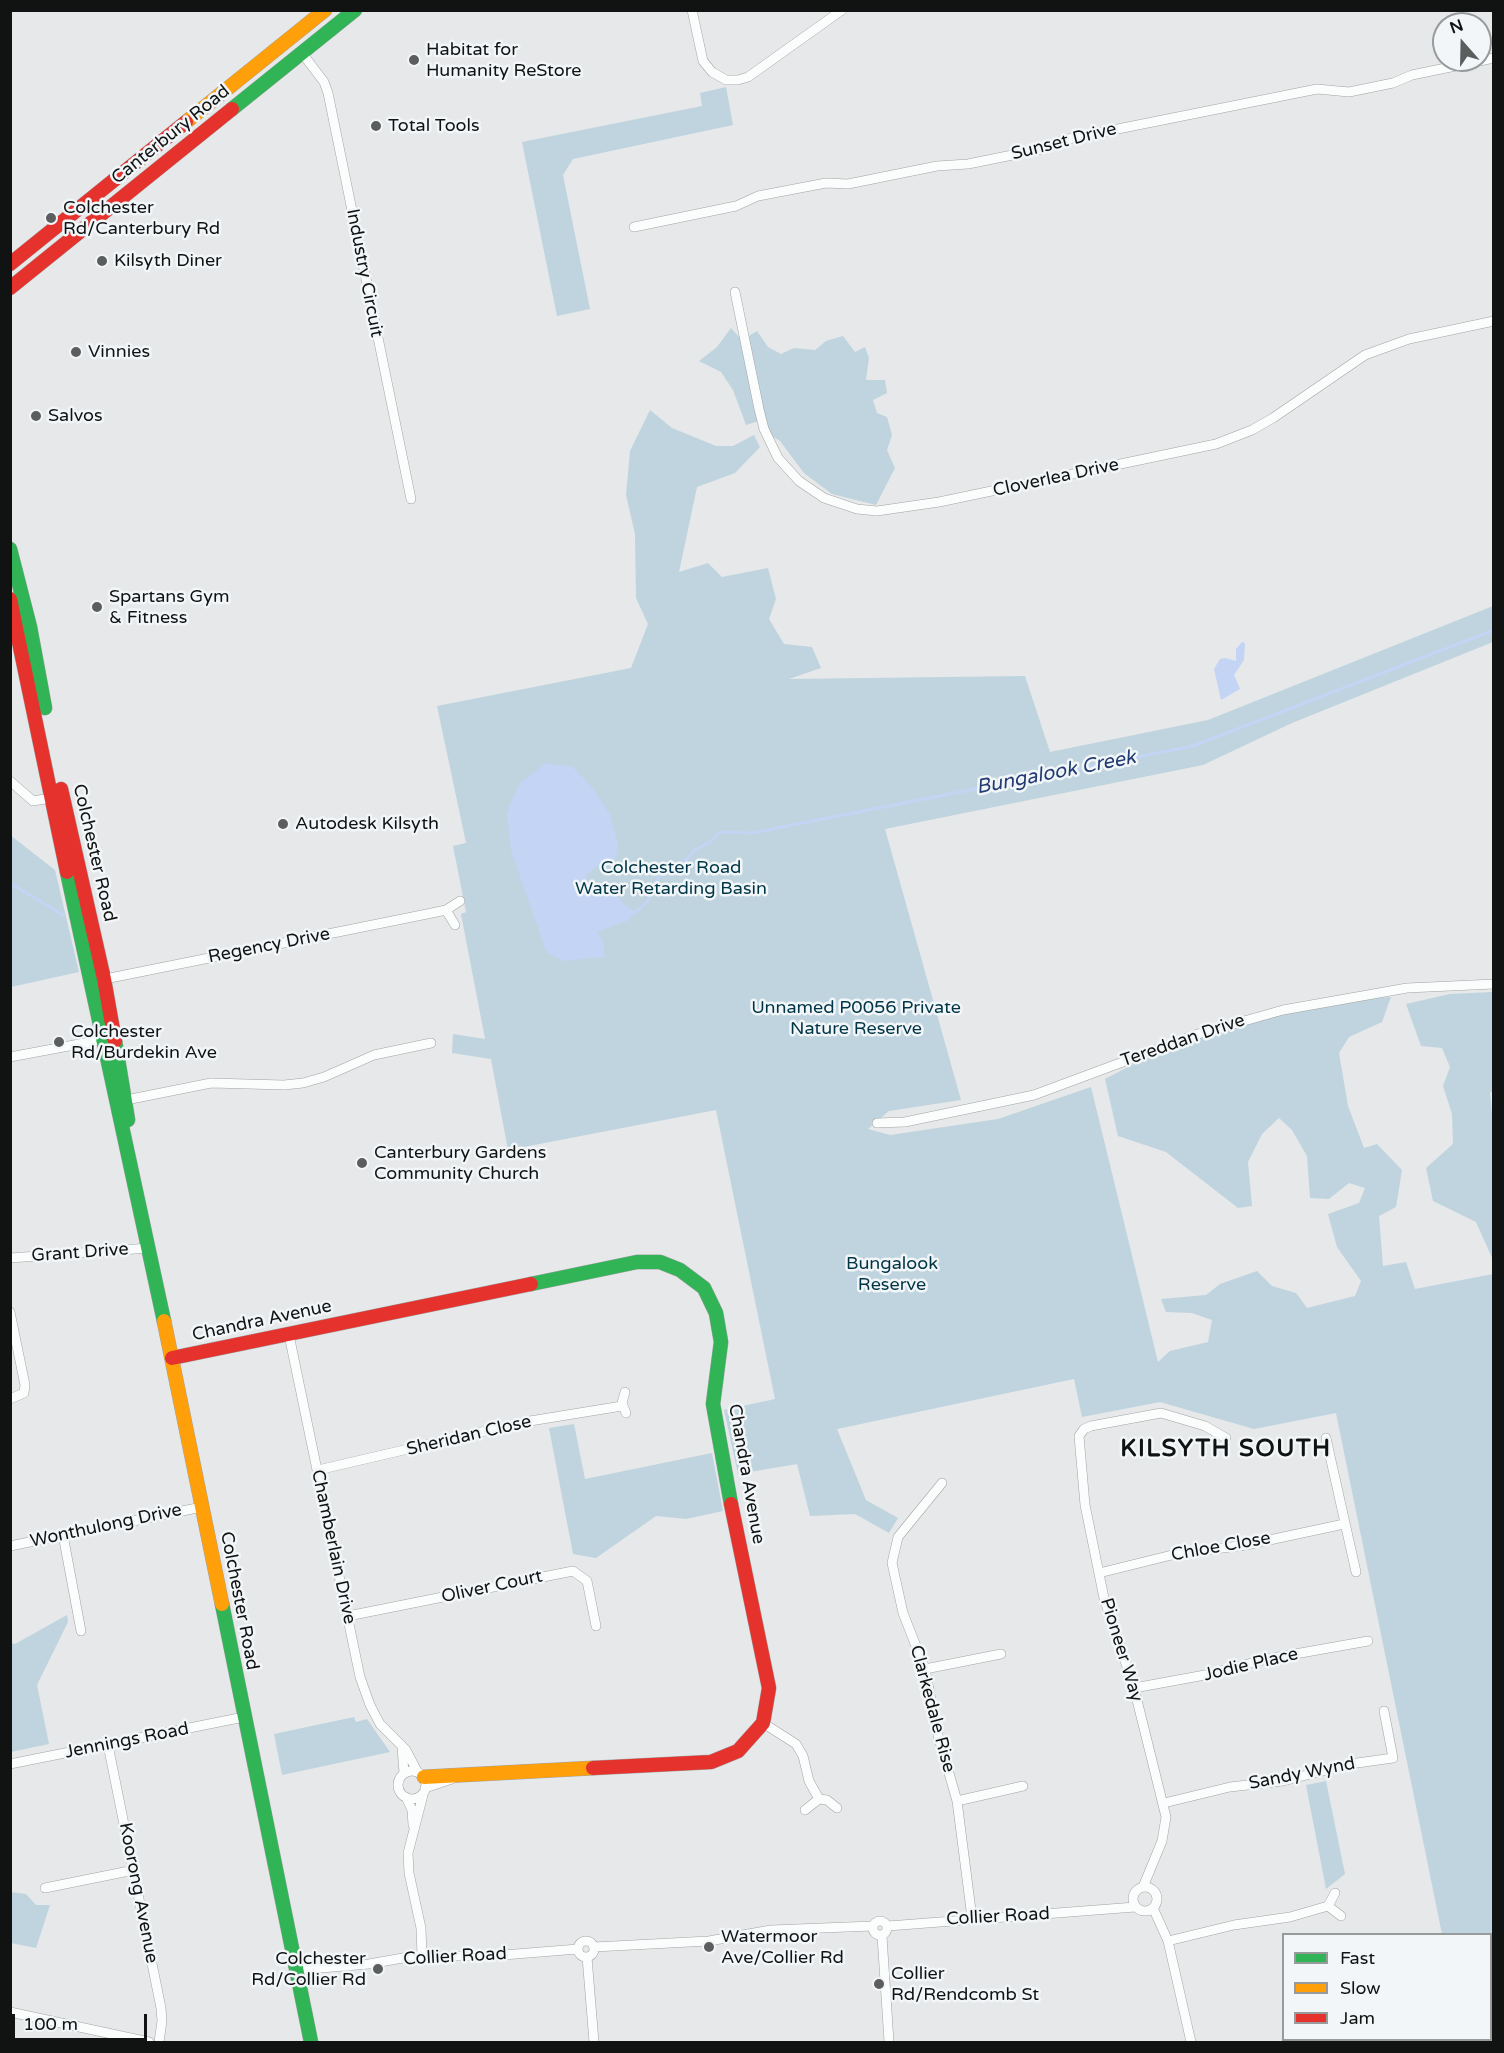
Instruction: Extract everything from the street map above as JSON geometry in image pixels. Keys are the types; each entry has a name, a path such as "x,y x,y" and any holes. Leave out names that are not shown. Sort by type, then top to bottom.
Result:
{"main road":[{"name":"Canterbury Road","path":"10,264 325,10"},
{"name":"Canterbury Road","path":"10,288 355,10"},
{"name":"Colchester Road","path":"10,549 30,627 58,797"},
{"name":"Colchester Road","path":"10,598 58,797 98,981 132,1166 311,2043"},
{"name":"Chandra Avenue","path":"172,1358 637,1262 660,1262 680,1270 698,1283 711,1300 720,1328 721,1342 713,1404 767,1676 769,1701 763,1723"},
{"path":"422,1783 465,1775 711,1762 738,1751 763,1723"}],"street":[{"path":"692,10 704,61 712,72 726,80 748,77 842,10"},
{"name":"Industry Circuit","path":"302,53 324,82 328,93 411,499"},
{"name":"Sunset Drive","path":"634,227 736,206 770,194 826,183 848,184 937,166 968,164 1042,149 1074,137 1317,89 1349,92 1393,83 1412,75 1494,58"},
{"name":"Cloverlea Drive","path":"735,292 764,429 778,458 799,481 825,498 857,509 877,511 939,502 1216,444 1252,430 1273,418 1365,355 1409,339 1494,321"},
{"path":"10,781 33,801 58,797"},
{"name":"Regency Drive","path":"98,981 446,910 460,901"},
{"path":"446,910 455,925"},
{"name":"Tereddan Drive","path":"877,1123 905,1122 1034,1095 1189,1036 1283,1010 1407,988 1494,984"},
{"path":"10,1057 108,1039"},
{"path":"121,1101 211,1083 284,1085 303,1083 324,1077 374,1055 431,1043"},
{"name":"Grant Drive","path":"10,1258 149,1248"},
{"path":"10,1312 25,1385 24,1393 10,1399"},
{"name":"Chamberlain Drive","path":"289,1335 360,1677 380,1724 411,1757 422,1783"},
{"name":"Sheridan Close","path":"318,1470 524,1422 624,1410 625,1392"},
{"name":"Pioneer Way","path":"1141,1907 1134,1893 1147,1888 1165,1825 1164,1803 1134,1688 1099,1573 1085,1505 1079,1436 1084,1429 1092,1426 1161,1413 1205,1425 1226,1438"},
{"path":"1326,1438 1356,1572"},
{"name":"Clarkedale Rise","path":"942,1483 898,1537 892,1563 903,1612 925,1669 939,1735 957,1801 972,1917"},
{"name":"Wonthulong Drive","path":"10,1546 202,1507"},
{"name":"Chloe Close","path":"1099,1573 1176,1554 1246,1545 1344,1524"},
{"path":"63,1536 81,1631"},
{"name":"Oliver Court","path":"348,1616 573,1571 587,1581 596,1626"},
{"name":"Jodie Place","path":"1134,1688 1205,1675 1267,1659 1368,1641"},
{"path":"925,1669 1001,1654"},
{"name":"Sandy Wynd","path":"1164,1803 1230,1787 1283,1781 1350,1764 1393,1758 1384,1711"},
{"name":"Jennings Road","path":"10,1764 244,1717"},
{"path":"763,1723 786,1735 796,1744 803,1756 809,1780 819,1799"},
{"name":"Koorong Avenue","path":"108,1745 162,2021 159,2043"},
{"path":"402,1747 404,1773 398,1786 412,1810 413,1830"},
{"path":"404,1773 422,1783"},
{"path":"405,1797 422,1783"},
{"path":"422,1783 421,1811 413,1830 408,1853 409,1873 421,1928 422,1956"},
{"path":"957,1801 1023,1786"},
{"path":"805,1810 819,1799 827,1800 837,1808"},
{"path":"45,1888 134,1870"},
{"path":"1147,1888 1157,1898 1141,1907 1161,1926 1168,1941 1191,2043"},
{"path":"1168,1941 1234,1925 1290,1917 1328,1906 1335,1893"},
{"path":"1328,1906 1341,1916"},
{"name":"Collier Road","path":"888,1926 972,1917 1108,1911 1141,1907"},
{"path":"587,1957 582,1955 578,1948 586,1941 594,1947 709,1941 771,1930 873,1926 880,1921 888,1926 882,1936 889,2043"},
{"path":"873,1926 874,1933 882,1936"},
{"path":"587,1957 592,1954 594,1947"},
{"name":"Collier Road","path":"296,1970 369,1964 422,1956 491,1956 578,1948"},
{"path":"587,1957 594,2043"},
{"path":"10,2012 149,2043"}],"green space":[{"path":"726,87 733,125 573,159 563,175 590,309 557,316 522,142 702,106 700,93"},
{"path":"731,328 742,340 757,331 768,347 781,354 794,348 815,350 826,341 843,336 855,352 865,347 869,358 866,380 885,380 887,393 873,400 877,413 887,417 892,435 887,450 895,468 876,505 832,494 804,473 780,441 772,436 765,419 746,425 733,390 721,372 699,361 717,347"},
{"path":"650,410 672,428 716,446 733,446 754,435 760,447 735,473 697,487 679,572 708,563 722,577 768,568 776,599 769,619 784,644 812,647 821,668 789,679 1025,676 1050,752 1208,720 1493,606 1493,642 1292,723 1203,765 885,829 961,1100 889,1111 868,1129 890,1135 998,1119 1091,1087 1158,1362 1170,1351 1208,1342 1212,1320 1192,1313 1166,1312 1161,1299 1206,1295 1220,1284 1257,1271 1272,1286 1296,1293 1307,1308 1355,1296 1361,1281 1337,1247 1328,1214 1359,1203 1365,1188 1349,1183 1329,1199 1310,1198 1307,1156 1292,1130 1279,1118 1262,1134 1248,1162 1252,1206 1238,1208 1166,1152 1118,1136 1105,1079 1156,1052 1230,1027 1358,999 1391,997 1382,1022 1349,1037 1339,1053 1348,1106 1364,1148 1377,1144 1402,1170 1396,1207 1379,1216 1383,1266 1406,1262 1415,1289 1493,1274 1493,2042 1464,2041 1492,2041 1492,1933 1442,1933 1336,1413 1254,1429 1160,1402 1082,1417 1074,1379 837,1429 866,1500 898,1518 889,1533 855,1514 810,1516 797,1464 738,1474 724,1410 775,1399 716,1110 508,1150 491,1059 452,1053 453,1034 485,1039 461,914 466,912 453,846 466,843 437,706 631,668 648,624 636,598 635,534 626,495 630,451"},
{"path":"10,835 55,870 79,972 11,987"},
{"path":"1493,992 1494,1089 1490,1093 1494,1134 1493,1260 1476,1222 1433,1201 1426,1168 1453,1144 1452,1114 1443,1086 1450,1067 1442,1048 1421,1046 1406,1004 1450,994"},
{"path":"574,1424 585,1479 712,1453 723,1511 686,1519 656,1516 596,1558 573,1554 549,1428"},
{"path":"67,1615 68,1622 37,1685 49,1744 11,1752 11,1643 15,1644"},
{"path":"354,1717 356,1722 367,1719 390,1752 282,1775 274,1734"},
{"path":"1326,1781 1345,1874 1326,1889 1306,1785"},
{"path":"11,1892 26,1894 36,1905 50,1905 36,1948 11,1943"}],"water":[{"path":"1242,642 1245,643 1244,660 1234,675 1240,689 1221,700 1214,669 1220,659 1236,661 1236,649"},
{"path":"546,763 573,767 591,786 609,813 618,843 615,861 596,867 586,875 587,883 596,891 613,890 625,905 636,912 629,920 597,932 603,941 605,957 564,961 546,952 511,850 507,815 510,804 520,783"}],"waterway":[{"name":"Bungalook Creek","path":"636,912 648,901 661,872 685,861 695,850 710,842 720,832 752,833 1193,746 1494,630"},
{"name":"Bungalook Creek","path":"10,883 63,915"}],"traffic: fast":[{"path":"232,109 355,10"},
{"path":"10,549 30,627 45,708"},
{"path":"67,872 164,1321"},
{"path":"115,1041 128,1120"},
{"path":"531,1284 637,1262 660,1262 680,1270 704,1288 716,1313 721,1342 713,1404 731,1504"},
{"path":"222,1604 311,2042"}],"traffic: slow":[{"path":"186,122 325,10"},
{"path":"164,1321 222,1604"},
{"path":"424,1777 593,1768"}],"traffic: jam":[{"path":"10,288 232,109"},
{"path":"10,264 186,122"},
{"path":"10,599 67,872"},
{"path":"61,789 104,979 115,1041"},
{"path":"172,1358 531,1284"},
{"path":"593,1768 711,1762 738,1751 763,1723 769,1688 731,1504"}],"place":[{"name":"Habitat for Humanity ReStore","path":"414,60"},
{"name":"Total Tools","path":"376,126"},
{"name":"Colchester Rd/Canterbury Rd","path":"51,218"},
{"name":"Kilsyth Diner","path":"102,261"},
{"name":"Vinnies","path":"76,352"},
{"name":"Salvos","path":"36,416"},
{"name":"Spartans Gym & Fitness","path":"97,607"},
{"name":"Autodesk Kilsyth","path":"283,824"},
{"name":"Colchester Rd/Burdekin Ave","path":"59,1042"},
{"name":"Canterbury Gardens Community Church","path":"362,1163"},
{"name":"Watermoor Ave/Collier Rd","path":"709,1947"},
{"name":"Colchester Rd/Collier Rd","path":"378,1969"},
{"name":"Collier Rd/Rendcomb St","path":"879,1984"}],"district":[{"name":"KILSYTH SOUTH","path":"1226,1450"}],"park label":[{"name":"Colchester Road Water Retarding Basin","path":"671,878"},
{"name":"Unnamed P0056 Private Nature Reserve","path":"856,1018"},
{"name":"Bungalook Reserve","path":"892,1274"}]}
